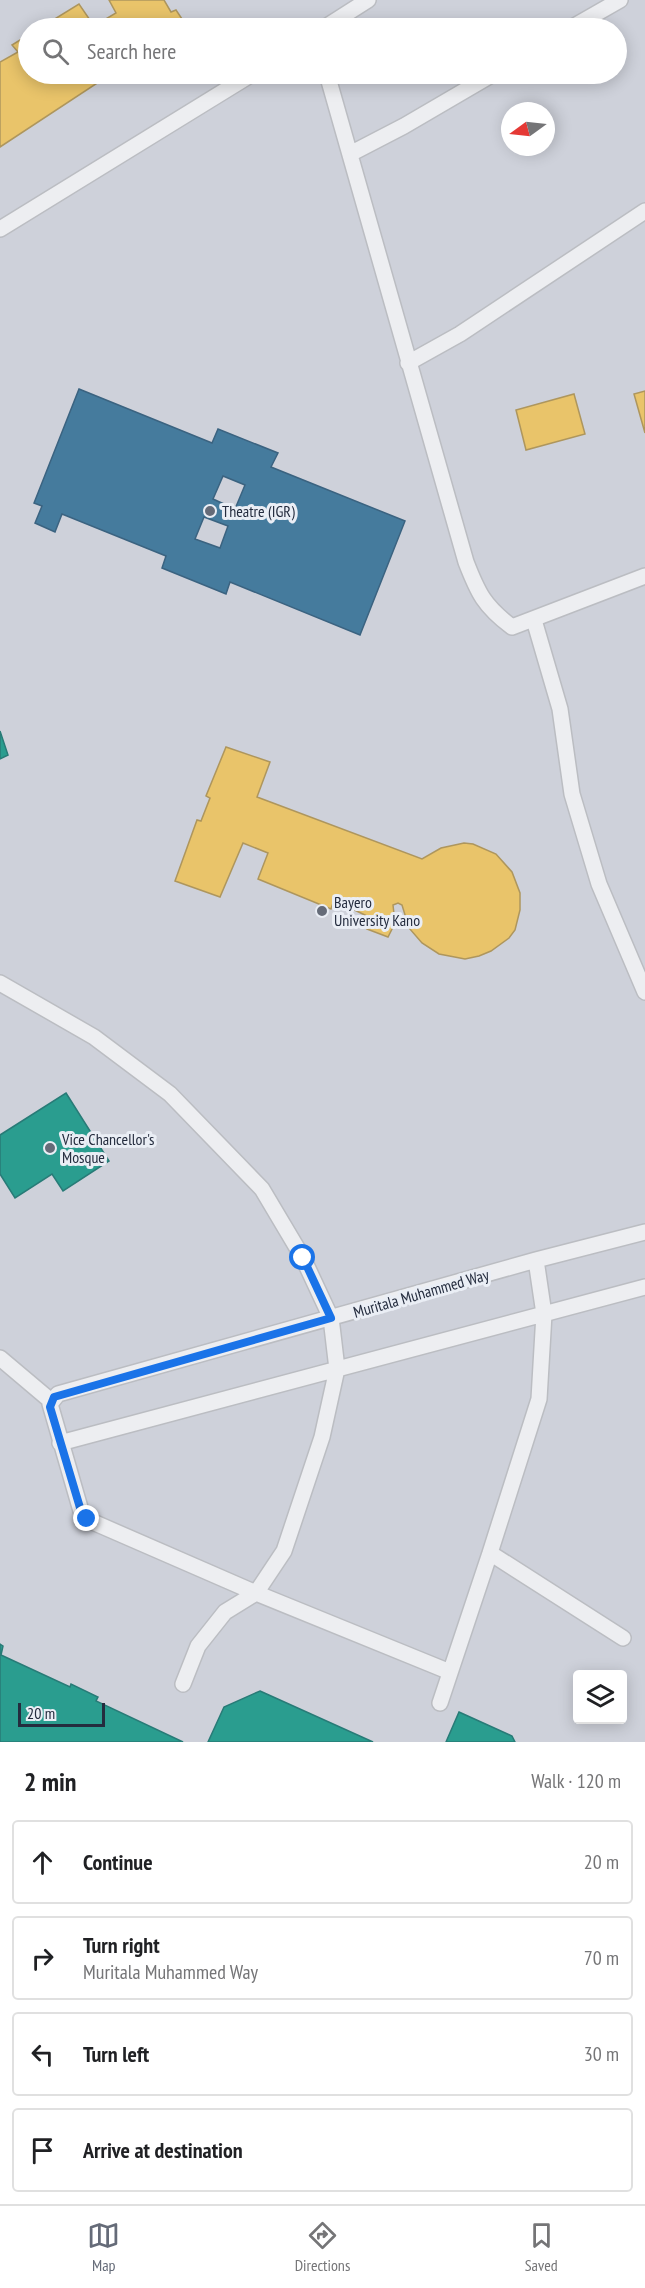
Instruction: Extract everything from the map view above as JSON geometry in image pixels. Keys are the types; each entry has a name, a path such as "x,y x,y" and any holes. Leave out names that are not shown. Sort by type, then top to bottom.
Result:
{"lane":[{"path":"340,18 368,0"},
{"path":"588,18 620,0"},
{"path":"0,229 236,84"},
{"path":"330,84 408,363 466,562 477,591 492,612 512,627 645,576"},
{"path":"350,154 476,84"},
{"path":"408,363 460,334 645,211"},
{"path":"534,620 560,709 572,794 599,884 645,992"},
{"path":"0,982 94,1037 170,1094 262,1189 303,1258 331,1318 337,1370 322,1437 284,1551 256,1593 225,1612 198,1646 183,1684"},
{"name":"Muritala Muhammed Way","path":"54,1398 536,1260 645,1232"},
{"path":"440,1703 539,1399 544,1314 536,1260"},
{"path":"60,1443 645,1287"},
{"path":"0,1358 54,1398 50,1407 81,1511 87,1519 256,1593 450,1672"},
{"path":"490,1553 623,1638"}],"shaded area":[{"name":"Bayero University Kano","path":"0,0 645,0 645,1742 0,1742"}],"building: Homes":[{"path":"109,0 164,0 171,12 176,10 181,18 108,18 116,13"},
{"path":"79,4 89,18 56,18"},
{"path":"18,41 18,52 12,45"},
{"path":"18,52 18,84 96,84 0,147 0,62"},
{"path":"645,391 645,433 634,394"},
{"path":"574,394 585,434 526,450 516,410"},
{"path":"226,747 270,762 257,797 422,859 441,848 464,843 473,844 496,854 512,872 520,893 520,910 515,930 509,938 491,951 479,956 465,959 439,954 422,943 409,928 402,905 398,903 393,905 395,923 388,937 367,929 371,918 334,900 331,909 258,879 268,853 243,843 220,897 175,881 197,820 201,821 210,798 206,796"}],"building: Schools":[{"path":"0,731 8,755 0,759"},
{"name":"Vice Chancellor's Mosque","path":"66,1093 109,1161 63,1191 52,1174 15,1198 0,1174 0,1135"},
{"path":"0,1644 3,1646 1,1655 70,1687 71,1684 98,1697 96,1701 183,1742 0,1742"},
{"path":"260,1691 373,1742 208,1742 224,1707"},
{"path":"459,1712 512,1736 515,1742 446,1742"}],"building: Public":[{"name":"Theatre (IGR)","path":"79,389 212,443 218,429 278,453 271,467 405,521 360,635 230,582 226,594 162,568 166,556 62,514 55,532 35,523 42,506 34,503","holes":["223,476 245,485 235,509 213,499","204,517 228,526 220,548 195,539"]}],"place":[{"name":"Theatre (IGR)","path":"210,511"},
{"name":"Bayero University Kano","path":"322,911"},
{"name":"Vice Chancellor's Mosque","path":"50,1148"}],"route":[{"path":"87,1519 81,1511 50,1407 54,1397 331,1318 303,1258"}]}
